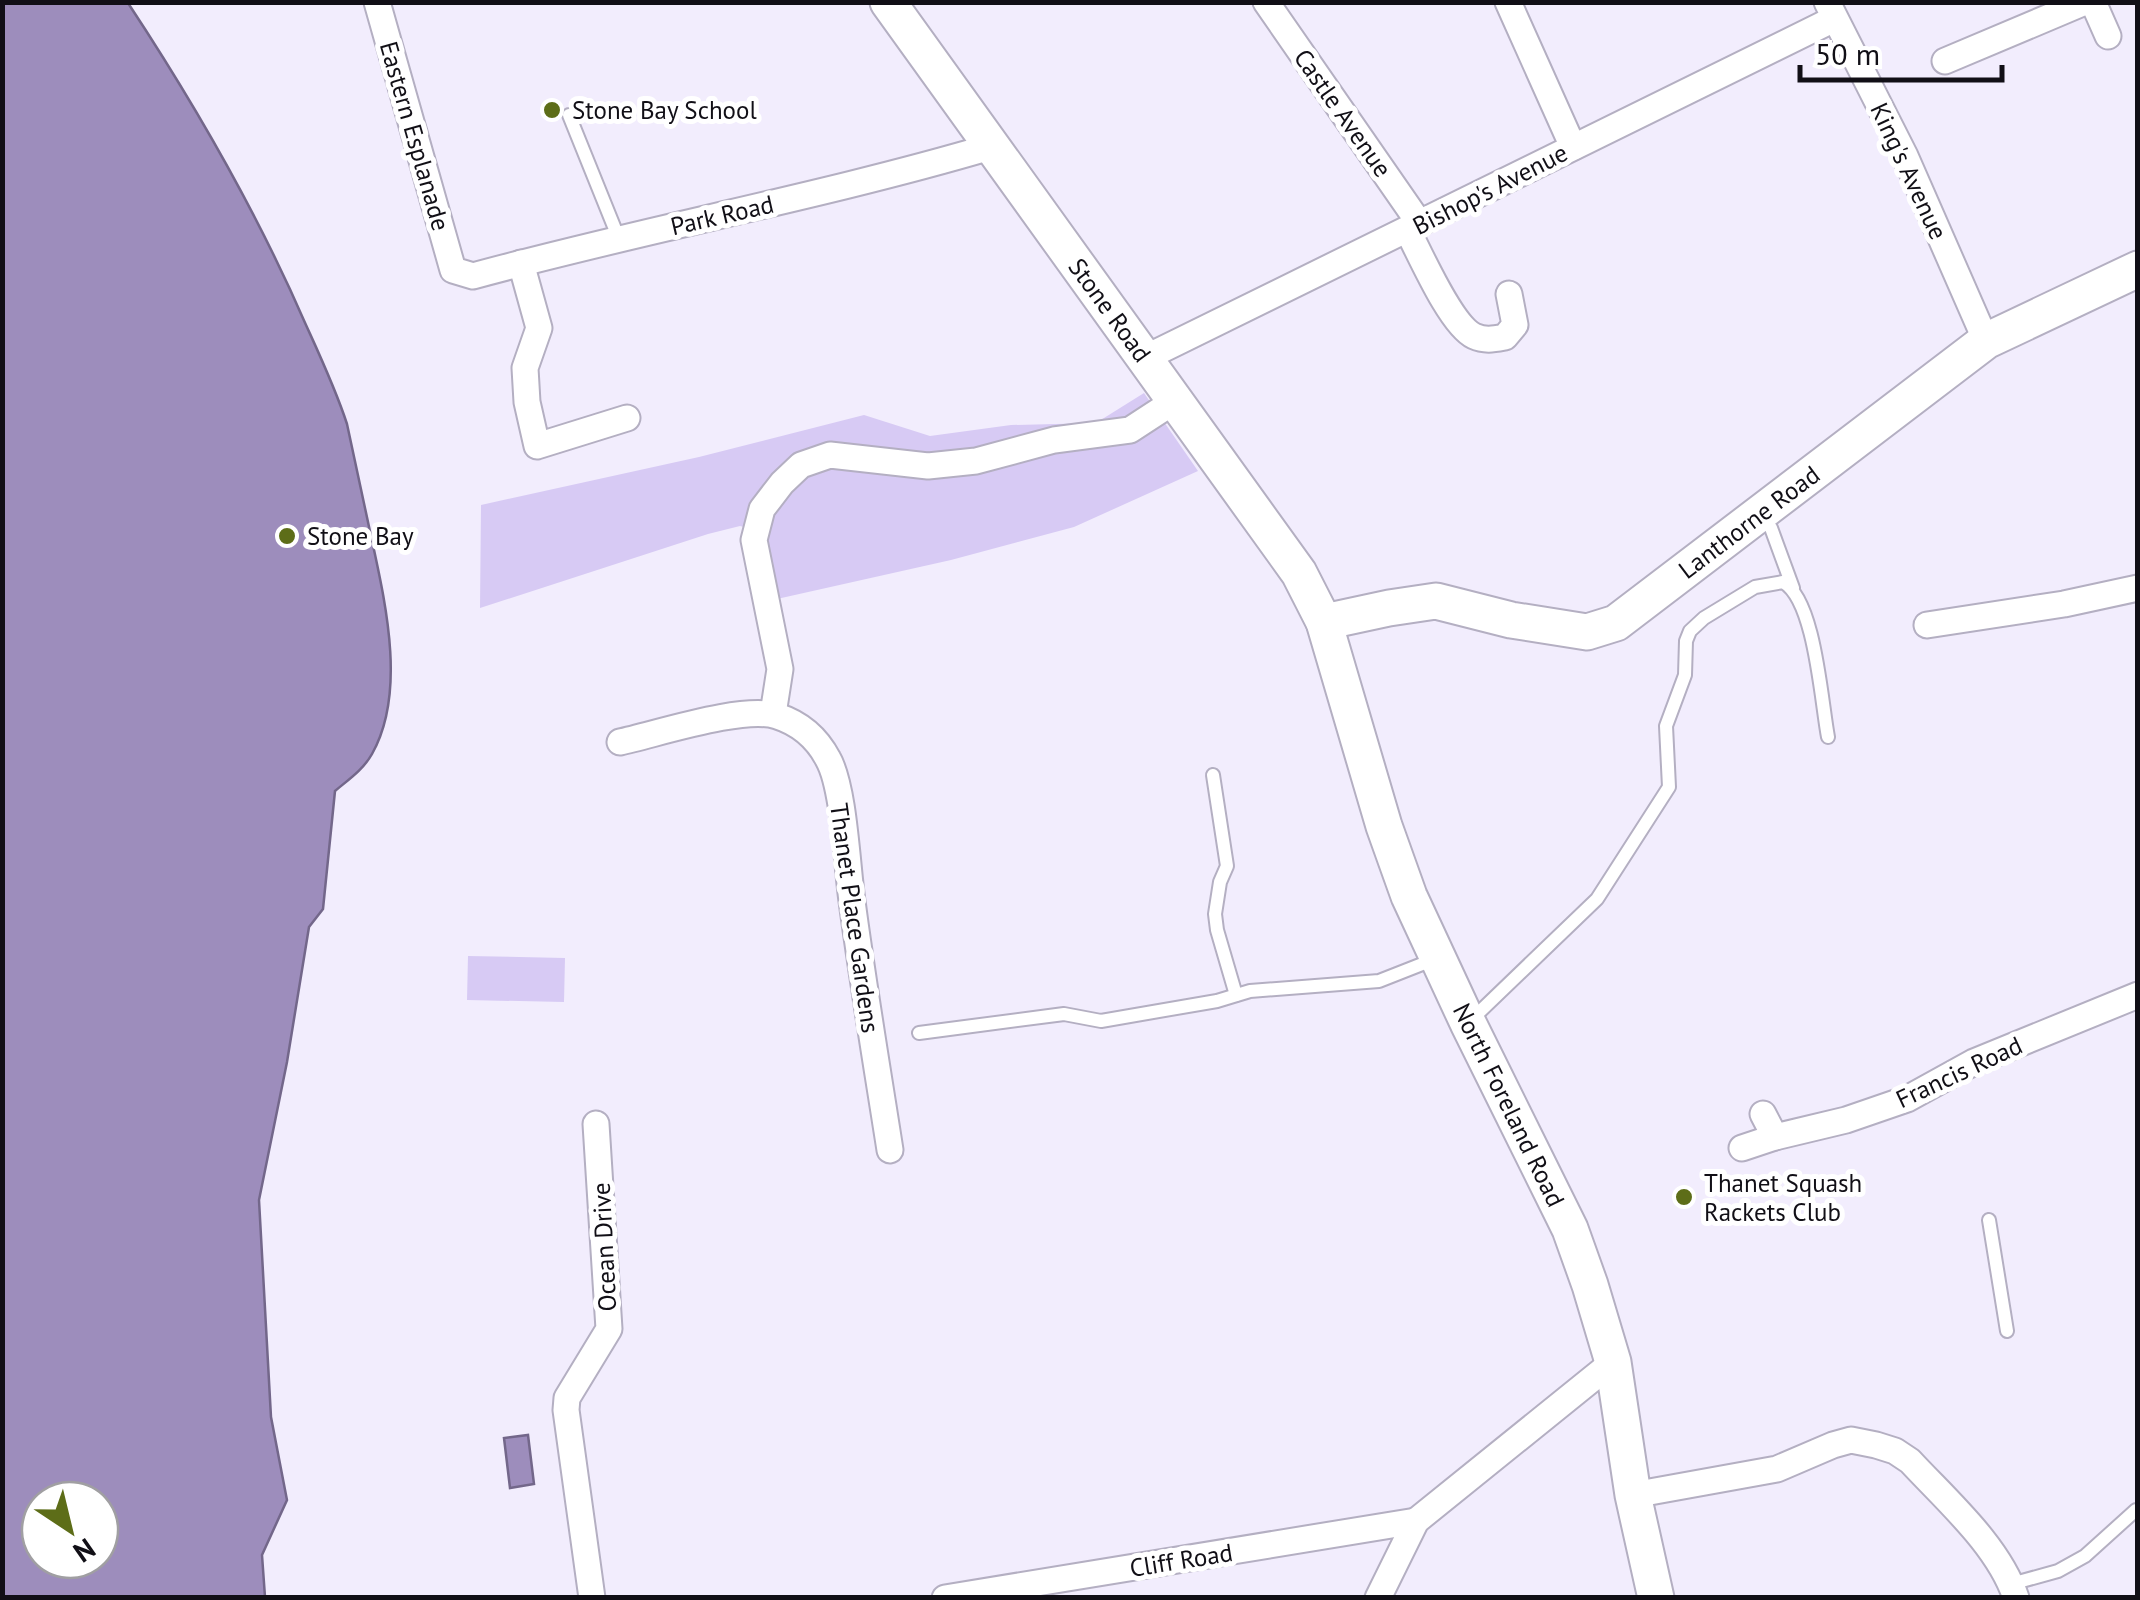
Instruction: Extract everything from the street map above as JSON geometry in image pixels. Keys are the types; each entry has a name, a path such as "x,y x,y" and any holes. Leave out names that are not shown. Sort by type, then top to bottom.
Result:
{"main road":[{"name":"Stone Road","path":"888,2 1299,573 1324,622"},
{"name":"Lanthorne Road","path":"1324,622 1436,602 1511,620 1587,632 1616,624 1986,341 2138,269"},
{"name":"North Foreland Road","path":"1324,622 1384,826 1409,896 1570,1229 1590,1285 1613,1362 1633,1495 1656,1598"}],"street":[{"name":"Eastern Esplanade","path":"377,2 454,270"},
{"name":"Castle Avenue","path":"1266,2 1414,227 1457,322 1470,334 1485,340 1505,337 1515,324 1509,294"},
{"path":"1508,2 1572,147"},
{"path":"1945,61 2084,2"},
{"path":"2094,2 2108,36"},
{"name":"Bishop's Avenue","path":"1145,358 1572,147 1830,11"},
{"name":"King's Avenue","path":"1830,11 1905,156 1986,341"},
{"name":"Park Road","path":"454,270 473,276 908,171 990,147"},
{"path":"521,263 539,328 526,368 537,446 627,418"},
{"path":"620,742 742,713 773,714 780,669 754,540 762,509 802,464 830,455 928,466 976,461 1054,440 1130,430 1176,400"},
{"path":"1927,624 2064,604 2138,588"},
{"name":"Thanet Place Gardens","path":"773,714 799,726 830,761 890,1150"},
{"name":"Francis Road","path":"1742,1148 1769,1126 1846,1120 1907,1099 1974,1062 2138,994"},
{"name":"Ocean Drive","path":"592,1598 566,1410 567,1398 609,1329 596,1124"},
{"path":"1378,1598 1416,1521 1613,1362"},
{"path":"1633,1495 1777,1469 1851,1440 1876,1445 1910,1461 1996,1555 2013,1590"},
{"name":"Cliff Road","path":"945,1598 1416,1521"}],"lane":[{"path":"569,116 619,239"},
{"path":"1759,515 1771,528 1805,610 1828,737"},
{"path":"1468,1023 1597,899 1669,787 1666,726 1684,675 1690,630 1755,587 1783,582 1793,588"},
{"path":"1213,775 1227,866 1215,914 1236,995"},
{"path":"919,1033 1064,1014 1101,1021 1217,1001 1250,991 1379,981 1437,958"},
{"path":"1989,1220 2008,1331"},
{"path":"2013,1590 2085,1556 2136,1510"}],"shaded area":[{"path":"3,2 128,3 178,81 246,201 338,399 347,424 387,617 389,703 372,754 335,791 323,909 309,927 259,1200 271,1417 287,1500 262,1555 265,1597 3,1597"},
{"path":"1144,393 1198,471 1074,527 951,560 768,601 763,532 740,526 480,608 481,505 699,457 864,415 930,436 1011,425 1096,423"},
{"path":"468,956 565,958 564,1002 467,1000"},
{"path":"528,1435 534,1484 510,1488 504,1438"}],"place":[{"name":"Stone Bay School","path":"552,110"},
{"name":"Stone Bay","path":"287,536"},
{"name":"Thanet Squash Rackets Club","path":"1684,1197"}]}
